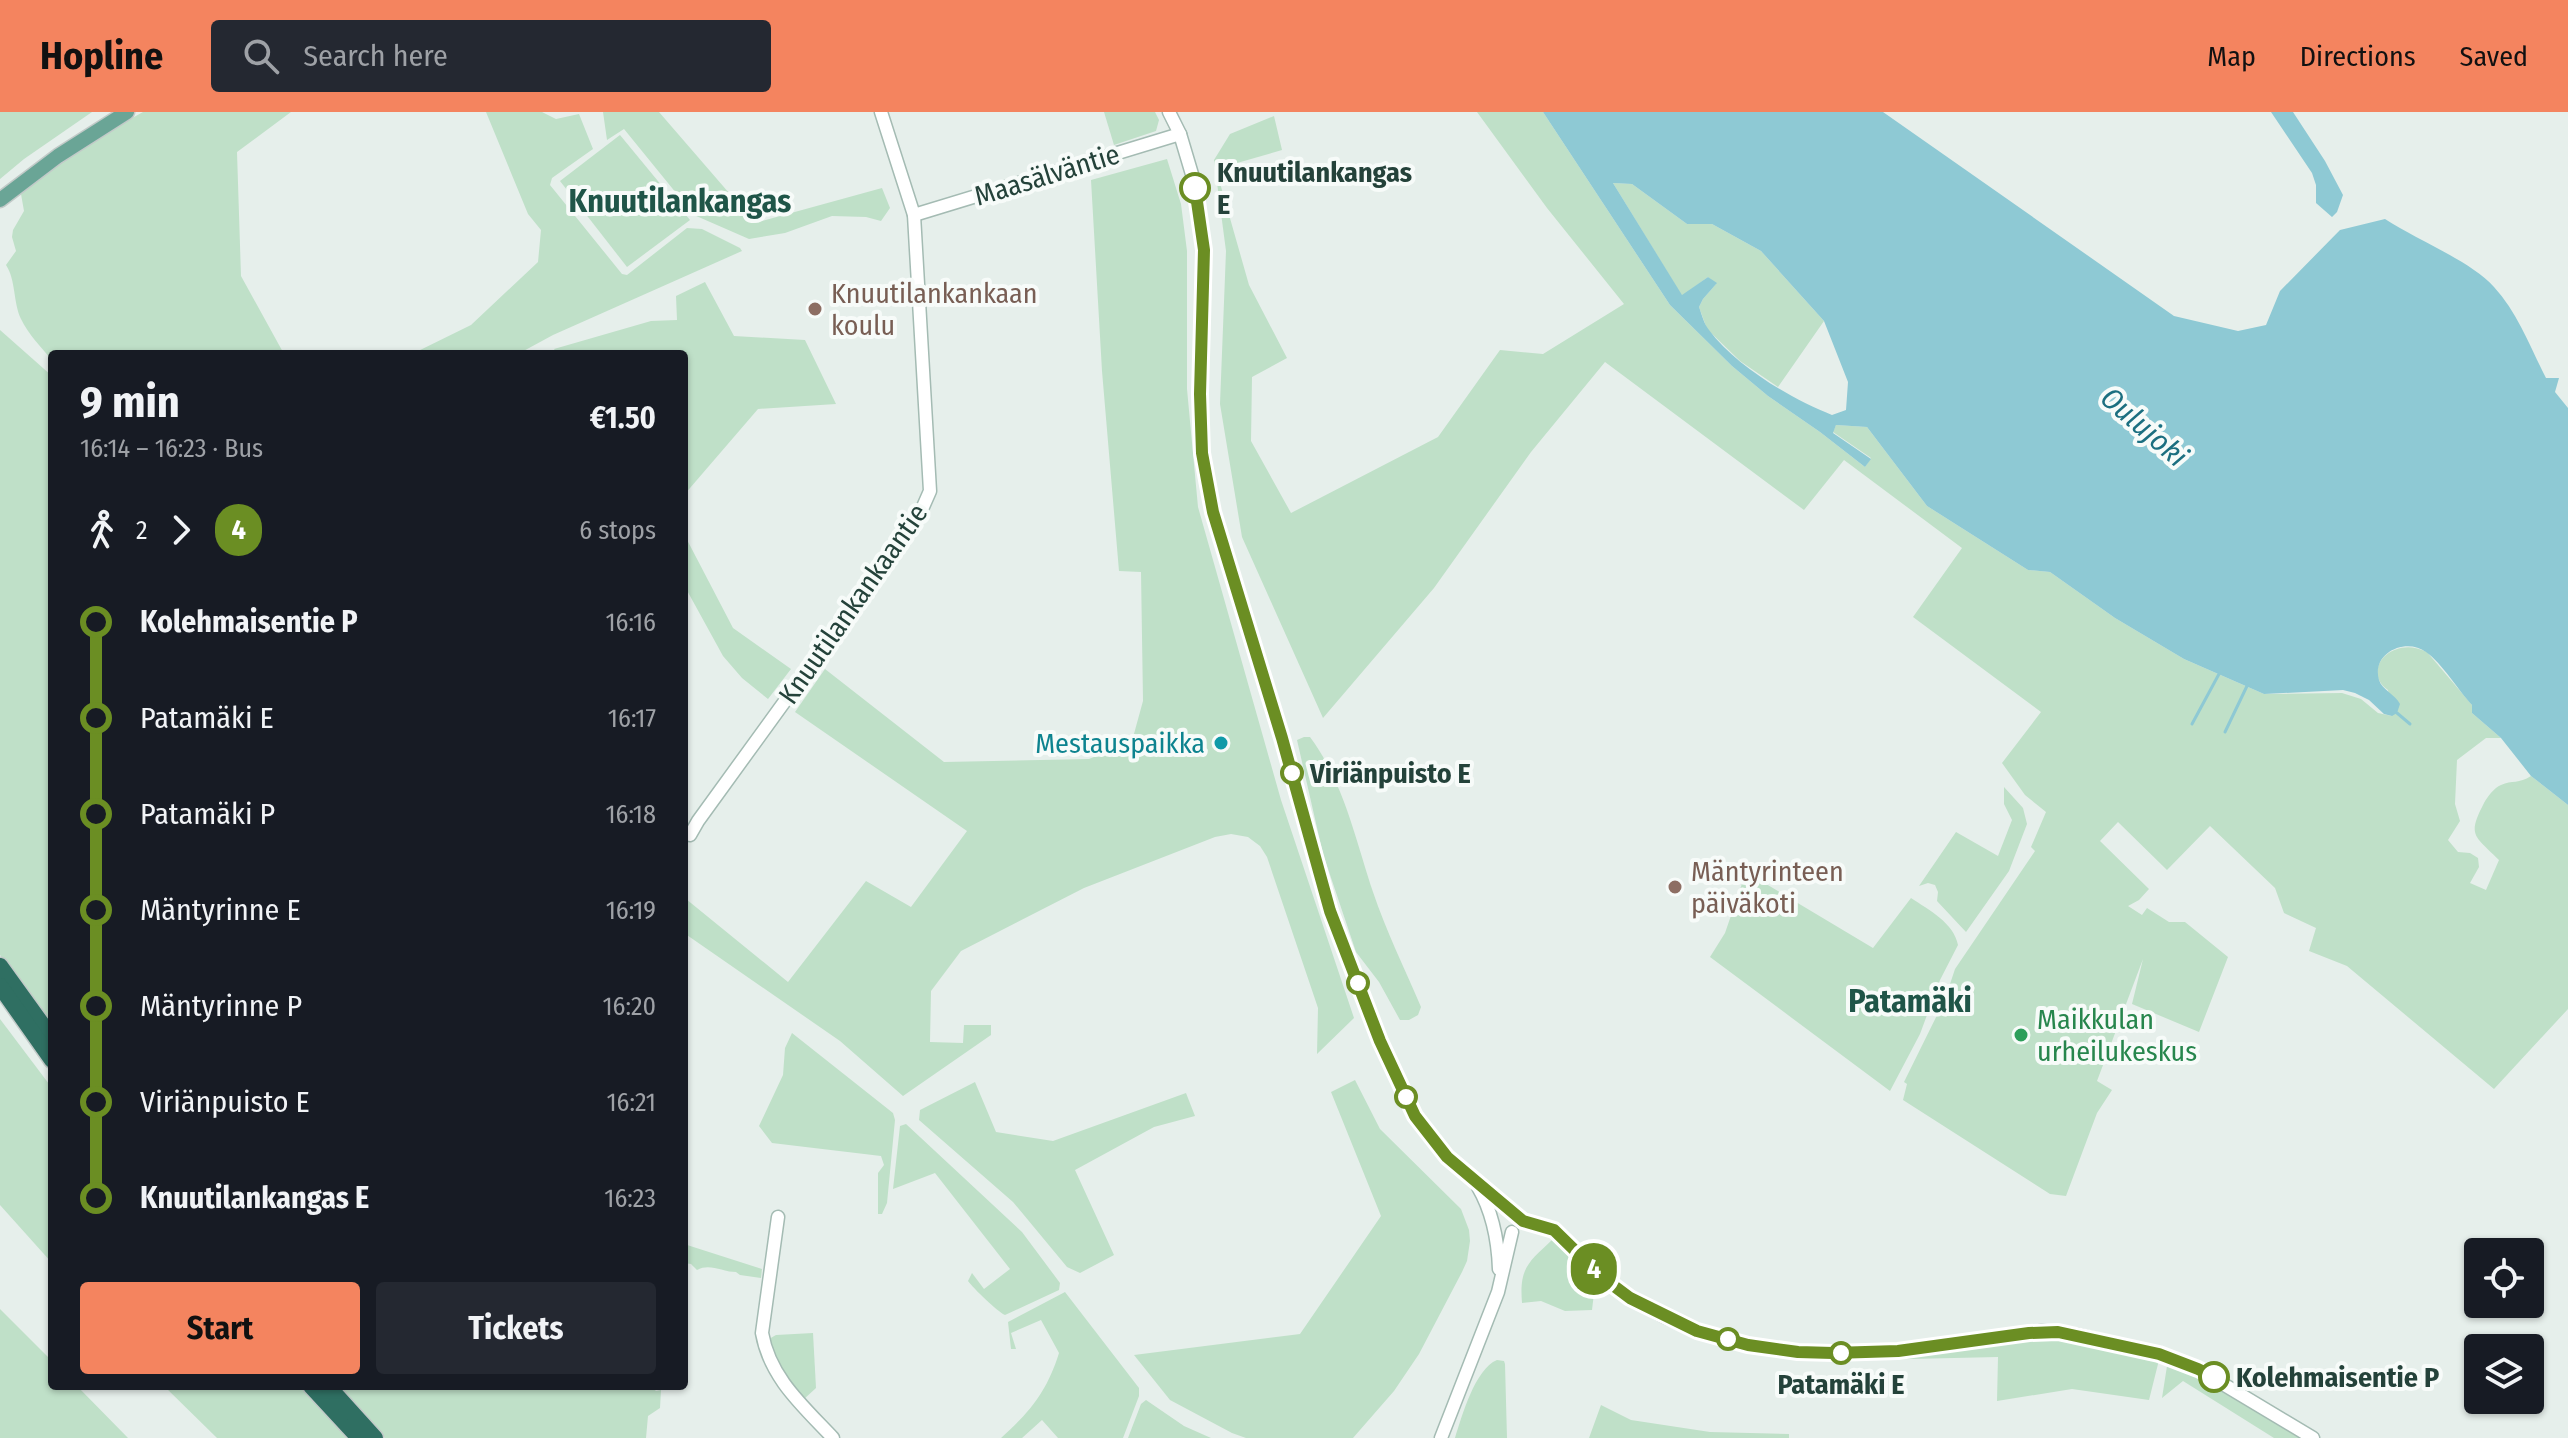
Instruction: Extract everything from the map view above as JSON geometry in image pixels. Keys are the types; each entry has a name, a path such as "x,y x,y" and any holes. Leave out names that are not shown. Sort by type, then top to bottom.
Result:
{"highway":[{"path":"0,966 48,1032"},
{"path":"0,986 48,1054"},
{"path":"315,1390 359,1438"},
{"path":"332,1390 375,1438"}],"main road":[{"path":"0,200 68,149 127,112"}],"street":[{"name":"Knuutilankankaantie","path":"690,835 927,502 931,480 914,215 881,112"},
{"path":"1169,112 1180,134 1194,181 1204,250 1200,394 1202,453 1213,512 1335,925 1380,1041 1415,1116 1447,1157 1529,1224 1554,1230 1602,1277 1630,1298 1697,1331 1748,1345 1798,1352 1865,1353 2042,1331 2078,1335 2159,1354 2198,1369 2313,1438"},
{"name":"Maasälväntie","path":"914,215 1180,134"},
{"path":"1465,1172 1488,1204 1499,1260 1498,1292"},
{"path":"1492,1225 1498,1209 1513,1212"},
{"path":"1441,1438 1498,1292 1518,1224 1513,1212"},
{"path":"778,1217 762,1333 764,1345 772,1368 783,1384 833,1438"},
{"path":"1492,1225 1503,1235 1539,1225"}],"green space":[{"path":"0,112 92,112 0,179"},
{"path":"143,112 291,112 237,152 241,276 282,350 48,350 48,356 35,341 18,312 6,265 16,251 13,230 24,211 23,189 91,141"},
{"path":"486,112 542,112 556,119 579,114 593,149 552,178 550,185 622,274 627,275 687,228 702,229 742,251 525,350 420,350 471,325 538,262 541,230 528,214"},
{"path":"603,112 659,112 755,223 882,188 890,208 881,221 866,217 832,216 785,233 749,239 694,215 624,129 607,140"},
{"path":"1104,112 1155,112 1159,120 1156,131 1114,145"},
{"path":"1477,112 1543,112 1670,305 1732,366 1768,396 1865,467 1871,458 1833,432 1836,425 1867,427 1927,506 2028,570 2050,572 2115,618 2184,659 2264,694 2342,693 2361,699 2378,713 2392,716 2388,690 2377,674 2379,665 2392,651 2402,648 2427,652 2472,705 2472,713 2501,738 2486,738 2457,760 2455,804 2460,821 2448,840 2458,852 2470,853 2478,858 2479,867 2470,883 2486,890 2499,860 2479,840 2475,829 2484,803 2496,788 2531,776 2568,805 2568,1009 2494,1089 2347,966 2309,951 2316,928 2284,913 2275,888 2210,826 2167,870 2118,822 2100,841 2149,889 2128,906 2142,915 2147,908 2169,922 2185,922 2228,957 2199,1032 2132,1004 2143,959 2097,1081 2112,1090 2097,1113 2066,1196 2050,1194 1903,1100 1907,1084 1904,1082 1945,999 1955,969 2035,851 2031,847 2046,812 2025,795 2002,763 2041,712 1913,617 1962,548 1844,460 1804,510 1605,362 1531,452 1434,588 1323,718 1242,537 1220,404 1226,251 1214,160 1230,134 1274,116 1282,150 1216,169 1249,285 1287,358 1252,377 1251,441 1291,513 1438,437 1500,350 1543,354 1624,304 1547,208"},
{"path":"620,135 690,220 627,267 560,181"},
{"path":"1167,159 1181,204 1187,251 1187,389 1198,507 1281,800 1354,1018 1317,1054 1318,1008 1267,857 1260,846 1248,837 1231,834 1215,837 1084,888 961,951 931,991 930,1042 963,1043 964,1025 991,1025 991,1035 903,1096 840,1041 688,936 688,901 788,982 866,881 911,907 967,831 795,712 825,669 944,762 1089,759 1132,741 1143,701 1141,572 1119,571 1102,371 1091,180"},
{"path":"1613,183 1632,184 1687,224 1712,224 1761,251 1824,321 1778,387 1740,361 1707,329 1699,307 1716,284 1708,277 1682,296"},
{"path":"705,282 734,336 805,340 836,404 758,409 688,490 688,350 554,349 651,321 677,320 676,296"},
{"path":"0,330 48,372 48,1021 0,955"},
{"path":"688,542 733,628 791,669 768,699 742,678 723,656 688,592"},
{"path":"1310,737 1332,773 1378,907 1421,1007 1418,1015 1409,1020 1400,1020 1379,982 1356,952 1323,854 1297,740"},
{"path":"2004,787 2023,808 2027,824 2009,871 1966,932 1937,901 1935,885 1928,883 1919,886 1956,832 1998,856 2012,820 2004,804"},
{"path":"1746,872 1873,948 1911,898 1952,930 1958,945 1940,980 1920,1034 1890,1091 1710,957 1725,933"},
{"path":"0,1019 48,1083 48,1259 0,1205"},
{"path":"792,1033 893,1113 895,1120 887,1203 882,1214 878,1214 878,1173 884,1165 881,1156 772,1143 759,1126 783,1075 785,1048"},
{"path":"1355,1080 1380,1129 1461,1209 1469,1230 1467,1261 1419,1354 1394,1391 1353,1438 1246,1438 1170,1400 1134,1355 1300,1334 1381,1216 1331,1092"},
{"path":"975,1082 996,1132 1053,1141 1186,1093 1195,1116 1154,1127 1075,1170 1114,1255 1080,1273 1067,1267 1013,1202 919,1120 920,1110"},
{"path":"906,1124 1022,1232 1060,1283 1059,1290 1005,1315 968,1281 972,1273 984,1289 1010,1269 935,1173 893,1189 900,1126"},
{"path":"1553,1239 1593,1277 1592,1310 1565,1311 1541,1301 1522,1303 1522,1281 1527,1266"},
{"path":"688,1245 762,1269 761,1278 711,1268 697,1270 688,1264"},
{"path":"1065,1292 1139,1388 1139,1396 1123,1438 1058,1438 1042,1420 1022,1438 1001,1438 1037,1400 1059,1353 1041,1320 1011,1333 1016,1349 1011,1349 1008,1322"},
{"path":"0,1309 48,1357 48,1390 81,1390 128,1438 0,1438"},
{"path":"813,1333 816,1388 804,1399 776,1366 769,1339 776,1335"},
{"path":"2044,1336 2076,1340 2159,1360 2149,1400 2072,1389 1997,1401 1998,1357 1866,1360"},
{"path":"1497,1360 1505,1364 1507,1438 1455,1438 1476,1383 1489,1365"},
{"path":"2167,1366 2226,1389 2302,1438 2274,1438 2183,1381 2162,1398"},
{"path":"168,1390 308,1390 350,1438 217,1438"},
{"path":"341,1390 661,1390 660,1408 648,1416 646,1438 385,1438"},
{"path":"1146,1400 1184,1426 1211,1438 1128,1438 1141,1404"},
{"path":"1601,1405 1631,1420 1710,1432 1789,1434 1789,1438 1589,1438"}],"water":[{"name":"Oulujoki","path":"1543,112 1883,112 2174,316 2238,331 2266,325 2280,291 2340,230 2385,219 2443,251 2484,277 2502,297 2517,319 2546,378 2559,378 2555,392 2568,408 2568,805 2531,776 2501,738 2472,713 2472,705 2426,652 2409,646 2400,647 2385,655 2380,662 2379,680 2400,704 2397,713 2392,716 2384,714 2369,700 2343,690 2264,694 2184,659 2115,618 2050,572 2028,570 1927,506 1867,427 1836,425 1833,433 1871,459 1865,467 1768,396 1732,366 1670,305","holes":["1613,183 1632,184 1687,224 1712,224 1761,251 1824,321 1848,382 1846,410 1832,415 1799,400 1765,380 1720,343 1707,328 1699,307 1717,283 1708,277 1682,295"]},
{"path":"2271,112 2293,112 2325,161 2343,195 2332,217 2316,203 2312,173"}],"waterway":[{"path":"2192,724 2219,674"},
{"path":"2225,732 2247,686"},
{"path":"2397,713 2410,724"}],"bus line":[{"name":"4","path":"1195,188 1204,250 1200,394 1202,453 1213,512 1282,738 1330,911 1380,1041 1415,1116 1447,1157 1523,1221 1554,1230 1602,1277 1630,1298 1697,1331 1748,1345 1833,1353 1898,1351 2008,1335 2058,1332 2159,1354 2214,1377"}],"place":[{"name":"Knuutilankangas E","path":"1195,188"},
{"name":"Knuutilankankaan koulu","path":"815,309"},
{"name":"Mestauspaikka","path":"1221,743"},
{"name":"Viriänpuisto E","path":"1292,773"},
{"name":"Mäntyrinteen päiväkoti","path":"1675,887"},
{"name":"Maikkulan urheilukeskus","path":"2021,1035"},
{"name":"Patamäki E","path":"1841,1353"},
{"name":"Kolehmaisentie P","path":"2214,1377"}],"district":[{"name":"Knuutilankangas","path":"680,201"},
{"name":"Patamäki","path":"1910,1001"}]}
